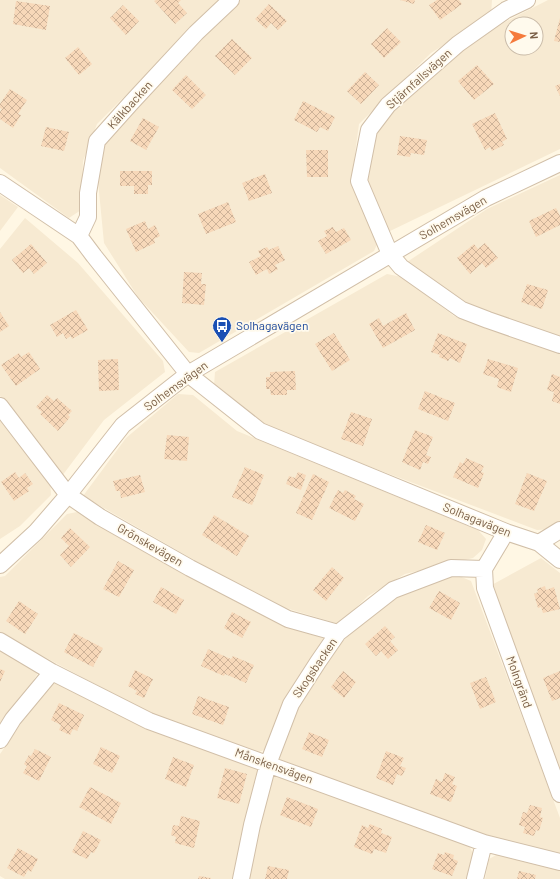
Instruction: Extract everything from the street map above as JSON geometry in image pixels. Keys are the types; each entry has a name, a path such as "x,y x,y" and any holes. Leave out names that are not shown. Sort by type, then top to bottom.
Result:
{"street":[{"name":"Kälkbacken","path":"79,236 88,217 88,193 97,141 130,103 196,33 231,0"},
{"name":"Stjärnfallsvägen","path":"527,0 506,5 446,54 388,105 369,130 359,181 390,254 401,267 462,310 560,344"},
{"name":"Solhemsvägen","path":"0,565 36,532 68,495 123,425 188,374 486,198 560,163"},
{"name":"Solhagavägen","path":"0,183 79,236 188,374 260,431 506,532 539,543 560,560"},
{"name":"Grönskevägen","path":"0,406 68,495 100,517 190,568 288,619 338,633"},
{"path":"539,543 560,530"},
{"path":"484,569 506,532"},
{"name":"Skogsbacken","path":"241,879 252,825 268,764 291,704 338,633 393,590 451,568 484,569"},
{"name":"Molngränd","path":"484,569 485,588 560,794"},
{"name":"Månskensvägen","path":"0,641 52,672 149,721 484,843 560,862"},
{"path":"0,740 13,718 52,672"},
{"path":"475,879 484,843"}],"shaded area":[{"path":"0,0 221,0 97,124 83,161 81,210 69,218 0,168"},
{"path":"239,0 492,0 491,15 431,53 359,124 351,184 379,240 374,251 199,353 189,352 138,297 104,243 98,181 104,143 129,110"},
{"path":"548,0 560,0 560,149 388,232 367,183 367,154 386,116 444,62 504,23 504,56 544,56 544,16 517,16"},
{"path":"560,175 560,337 472,306 407,262 487,209"},
{"path":"0,195 18,207 0,231"},
{"path":"25,218 78,263 163,361 165,372 104,420 62,476 0,396 0,249"},
{"path":"387,274 402,277 454,316 560,354 560,525 555,529 537,530 263,426 214,386 215,372"},
{"path":"178,394 193,395 237,431 478,530 486,539 482,550 473,558 405,574 368,596 339,624 269,603 83,496 126,438"},
{"path":"0,416 50,479 51,495 20,526 0,539"},
{"path":"82,511 270,618 327,640 266,749 259,752 147,712 0,633 0,577 5,576 67,514"},
{"path":"541,558 560,573 560,780 488,587"},
{"path":"452,573 471,581 560,818 560,856 482,835 279,759 305,691 340,644 390,596"},
{"path":"0,648 40,670 0,731"},
{"path":"58,681 260,766 232,879 5,879 0,876 0,754 47,686"},
{"path":"278,772 469,846 473,853 466,879 247,879 270,781"},
{"path":"498,854 560,869 560,879 485,879 489,859"}],"building":[{"path":"181,0 178,3 187,13 175,24 154,1"},
{"path":"400,0 415,0 414,4"},
{"path":"437,0 459,0 462,4 440,20 429,5"},
{"path":"16,1 50,6 46,30 13,24"},
{"path":"269,4 287,21 278,30 271,23 266,29 255,19"},
{"path":"123,5 139,21 126,35 110,18"},
{"path":"560,18 560,42 554,41"},
{"path":"387,28 401,42 384,58 371,44"},
{"path":"232,39 252,58 235,75 215,56"},
{"path":"78,47 92,64 79,75 65,58"},
{"path":"477,65 494,84 474,100 458,81"},
{"path":"365,72 379,85 361,104 347,91"},
{"path":"186,75 206,95 192,109 172,90"},
{"path":"560,84 560,96 555,86"},
{"path":"10,89 27,100 18,114 21,115 13,128 0,119 0,112 2,109 0,108 0,104"},
{"path":"303,101 335,117 328,131 320,127 317,132 294,120"},
{"path":"495,113 507,139 502,142 504,145 492,151 490,147 485,150 472,124"},
{"path":"143,118 159,127 146,150 130,141"},
{"path":"46,127 69,132 64,151 41,146"},
{"path":"400,136 427,140 424,155 411,153 410,157 397,155"},
{"path":"306,150 328,150 328,177 307,177"},
{"path":"120,171 152,171 152,185 148,185 148,194 134,194 134,186 120,186"},
{"path":"265,174 272,193 249,201 242,183"},
{"path":"228,202 236,222 206,234 198,214"},
{"path":"556,208 560,216 560,225 536,237 529,221"},
{"path":"145,221 148,229 155,225 160,236 154,239 155,243 136,252 126,229"},
{"path":"333,227 336,232 344,228 351,240 326,254 318,241 327,236 324,231"},
{"path":"485,243 498,258 486,268 482,263 470,274 457,258 474,244 478,249"},
{"path":"31,244 47,263 34,274 29,268 23,273 12,260"},
{"path":"278,246 285,260 275,265 278,269 269,274 267,269 256,275 249,262 261,256 258,251 267,247 269,250"},
{"path":"184,272 202,273 201,284 206,284 204,305 182,303"},
{"path":"527,284 548,290 542,309 521,302"},
{"path":"76,310 88,330 72,339 71,336 66,339 63,333 57,337 50,325"},
{"path":"0,312 9,326 0,332"},
{"path":"406,313 415,330 383,348 369,324 379,318 383,326"},
{"path":"334,333 350,360 332,371 315,344"},
{"path":"438,333 467,344 460,363 450,358 448,361 439,357 440,355 431,352"},
{"path":"29,352 40,369 16,386 1,365 19,353 21,357"},
{"path":"118,359 119,390 99,391 98,360"},
{"path":"488,359 518,368 511,392 497,387 499,379 483,374"},
{"path":"295,371 296,390 287,390 287,395 271,395 270,389 266,389 266,377 270,377 270,372"},
{"path":"552,374 560,377 560,404 552,401 554,392 547,390"},
{"path":"425,391 455,403 448,421 418,409"},
{"path":"47,395 54,401 57,398 72,411 68,415 70,417 58,431 40,414 42,412 36,407"},
{"path":"351,412 372,419 363,446 341,439"},
{"path":"415,430 433,437 426,455 431,457 428,464 423,462 420,470 402,462"},
{"path":"167,435 189,437 187,461 164,459"},
{"path":"466,458 484,466 481,472 484,473 478,488 453,477 460,462 463,464"},
{"path":"245,467 264,475 252,505 232,497"},
{"path":"15,472 19,478 25,473 33,484 27,488 29,491 14,501 1,482"},
{"path":"298,472 306,475 301,490 286,484 289,476 295,478"},
{"path":"527,473 547,481 534,511 515,504"},
{"path":"313,474 329,482 312,520 296,513"},
{"path":"140,475 145,492 121,498 120,491 116,491 113,481"},
{"path":"338,490 343,493 345,490 356,496 354,499 364,504 355,521 329,508"},
{"path":"214,515 249,536 237,556 202,535"},
{"path":"426,525 445,533 437,550 418,542"},
{"path":"70,528 90,547 71,567 60,555 69,546 61,538"},
{"path":"118,561 134,570 119,597 103,589"},
{"path":"332,567 344,578 326,601 313,590"},
{"path":"545,586 546,590 554,587 560,609 543,613 541,607 538,608 534,594 538,592 537,589"},
{"path":"161,587 184,600 176,614 153,602"},
{"path":"439,591 460,603 451,620 429,608"},
{"path":"19,601 38,614 25,634 6,621"},
{"path":"232,612 251,622 242,638 224,628"},
{"path":"385,626 395,637 390,641 398,650 388,659 381,651 376,656 365,644"},
{"path":"74,633 103,648 93,667 64,652"},
{"path":"208,649 231,659 233,656 254,665 246,683 225,674 224,676 201,666"},
{"path":"0,669 5,671 0,682"},
{"path":"135,670 153,679 144,698 135,694 137,691 128,686"},
{"path":"343,671 356,682 344,698 331,687"},
{"path":"560,671 560,698 552,701 543,678"},
{"path":"486,677 496,702 480,709 470,683"},
{"path":"198,696 229,707 223,725 192,714"},
{"path":"59,703 84,715 77,731 73,729 70,735 59,730 61,725 51,720"},
{"path":"309,732 329,740 322,757 302,749"},
{"path":"101,747 120,756 112,773 93,764"},
{"path":"35,749 51,757 39,781 23,773 27,766 24,764 29,755 31,756"},
{"path":"386,751 404,758 400,766 406,768 402,776 397,774 393,785 376,778"},
{"path":"173,757 194,765 186,787 165,779"},
{"path":"225,768 247,774 239,804 217,798"},
{"path":"445,773 455,777 452,784 457,786 451,802 430,794 436,779 442,782"},
{"path":"90,787 121,803 111,824 79,807"},
{"path":"287,797 318,809 311,827 280,815"},
{"path":"530,805 542,808 540,817 543,818 539,831 536,830 534,836 523,833 525,827 519,825 523,812 527,813"},
{"path":"181,816 200,821 194,848 175,843 176,837 171,835 173,825 179,826"},
{"path":"370,824 382,829 381,833 392,837 386,853 374,849 372,854 354,847 362,825 368,828"},
{"path":"83,831 101,840 94,853 91,852 87,859 72,852"},
{"path":"18,848 38,859 31,872 28,870 24,877 7,868"},
{"path":"445,852 454,855 453,859 458,861 452,876 432,869 438,853 444,855"},
{"path":"268,866 289,870 287,879 265,879"},
{"path":"519,871 536,875 535,879 517,879"},
{"path":"199,876 211,878 211,879 198,879"}],"place":[{"name":"Solhagavägen","path":"222,343"}]}
